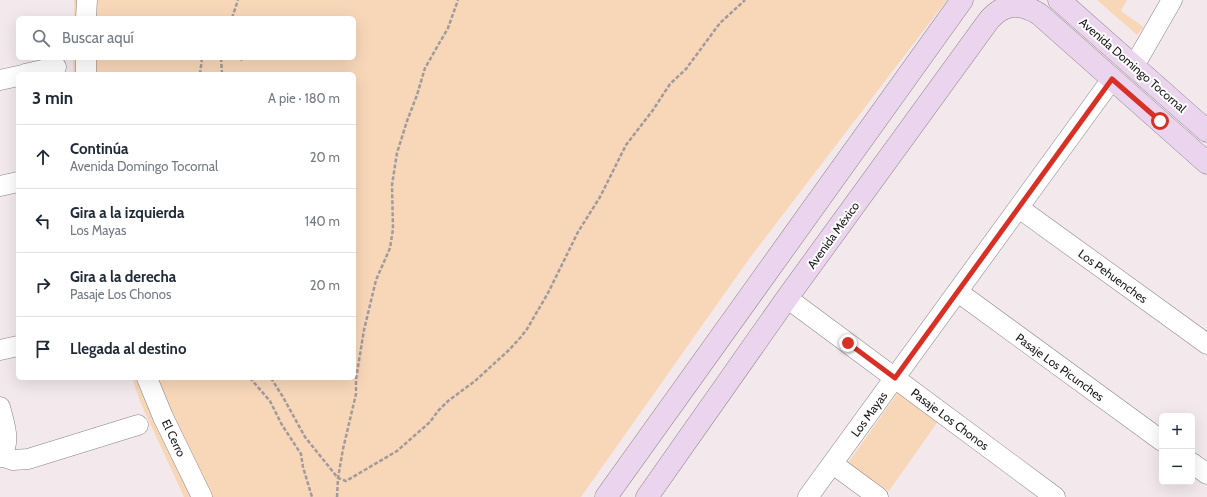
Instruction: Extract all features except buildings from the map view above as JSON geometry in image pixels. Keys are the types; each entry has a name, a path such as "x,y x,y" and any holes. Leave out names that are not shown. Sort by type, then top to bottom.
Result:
{"main road":[{"path":"606,497 962,0"},
{"name":"Avenida Domingo Tocornal","path":"1060,0 1134,66 1206,126"},
{"name":"Avenida México","path":"647,497 787,298 989,20 1000,10 1014,6 1023,6 1039,14"},
{"name":"Avenida Domingo Tocornal","path":"1039,14 1207,164"}],"street":[{"path":"86,16 87,0"},
{"path":"1134,66 1172,0"},
{"path":"86,60 86,72"},
{"path":"33,72 56,66"},
{"path":"0,80 16,76"},
{"name":"Los Mayas","path":"808,497 1112,79"},
{"path":"0,186 16,182"},
{"name":"Los Pehuenches","path":"1019,208 1207,344"},
{"name":"Pasaje Los Picunches","path":"958,292 1159,439"},
{"name":"Pasaje Los Chonos","path":"787,298 1055,497"},
{"path":"0,350 16,346"},
{"name":"El Cerro","path":"148,380 163,417 202,497"},
{"path":"0,407 7,434 7,442 1,457 14,460 21,460 138,425"},
{"path":"833,464 878,497"},
{"path":"1195,465 1207,474"}],"path":[{"path":"233,16 238,0"},
{"path":"337,497 338,478 343,449 356,394 356,379 364,330 376,280 390,248 393,229 392,185 397,153 425,68 448,28 458,0"},
{"path":"272,380 305,438 338,478 346,481 397,451 430,422 448,401 475,381 509,350 527,329 548,293 578,232 600,196 626,145 653,110 670,84 686,69 720,23 745,0"},
{"path":"200,72 202,60"},
{"path":"221,60 222,72"},
{"path":"252,380 270,401 282,425 302,454 303,467 312,497"}],"shaded area":[{"path":"74,0 947,0 749,259 581,497 184,497 141,404 133,380 356,380 356,72 73,72 73,60 356,60 356,16 74,16"},
{"path":"1097,0 1127,0 1121,11 1144,27 1137,35"},
{"path":"899,391 939,420 889,491 848,463"}],"route":[{"path":"848,343 895,378 1112,79 1160,121"}]}
